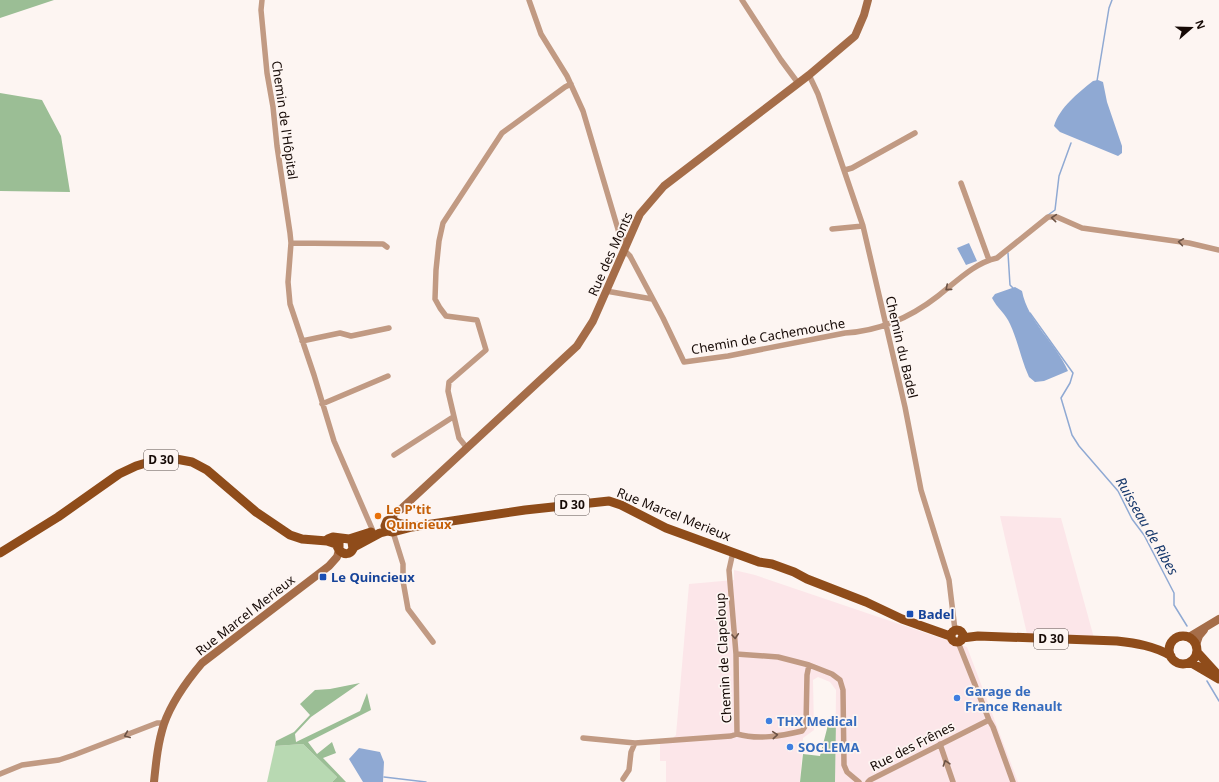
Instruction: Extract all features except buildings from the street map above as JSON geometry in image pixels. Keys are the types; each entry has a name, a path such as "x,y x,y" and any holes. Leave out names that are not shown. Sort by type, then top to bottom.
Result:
{"main road":[{"name":"D 30","path":"0,553 58,517 119,474 136,466 156,460 176,459 192,462 207,470 256,512 290,535 302,539 323,540 332,538 345,546"},
{"name":"Rue Marcel Merieux","path":"345,546 373,530 392,526 408,528 412,526 526,510 609,501 621,505 666,528 759,562 772,564 794,572 807,580 866,602 915,624 956,637 978,636 1117,641 1163,651 1171,656"},
{"name":"Rue Marcel Merieux","path":"345,546 380,533 392,526"},
{"path":"1197,648 1193,659 1190,662 1182,664 1178,663 1171,656 1169,649 1171,642 1177,637 1189,637 1219,678"},
{"name":"Rue Marcel Merieux","path":"1140,645 1171,642"},
{"path":"1190,662 1219,678"}],"street":[{"name":"Chemin de l'Hôpital","path":"262,0 261,10 267,73 291,243 288,282 290,304 334,441 373,530"},
{"name":"Chemin de Cachemouche","path":"529,0 541,34 567,76 582,111 594,145 620,236 684,362 728,356 886,326"},
{"path":"742,0 781,60 798,83"},
{"name":"Rue des Monts","path":"392,526 400,510 577,346 593,321 640,214 664,186 809,75 855,36 864,15 868,0"},
{"name":"Chemin du Badel","path":"809,75 818,94 863,226 905,407 921,490 949,580 956,637 993,727 1013,782"},
{"path":"467,448 459,438 453,417 448,392 449,382 486,350 477,320 446,316 435,299 439,241 443,223 502,133 571,84"},
{"path":"845,170 915,133"},
{"path":"961,183 989,260"},
{"path":"886,326 912,314 938,297 962,277 989,260 997,258 1048,217 1057,217 1082,228 1189,243 1219,250"},
{"path":"832,229 863,226"},
{"path":"291,243 383,244 387,247"},
{"path":"606,291 652,299"},
{"path":"302,341 340,333 351,336 389,328"},
{"path":"322,404 388,376"},
{"path":"394,455 453,417"},
{"path":"392,526 402,555 403,581 408,609 433,642"},
{"name":"Rue Marcel Merieux","path":"154,782 158,748 164,723 176,698 187,681 202,664 332,564 337,564 341,561 345,546"},
{"name":"Chemin de Clapeloup","path":"583,738 635,743 731,736 737,734 736,654 729,570 733,552"},
{"path":"1189,637 1219,619"},
{"path":"1197,648 1199,636 1210,624"},
{"path":"736,654 778,657 809,665 832,674 840,680 844,690 844,765 847,772 858,782"},
{"path":"737,734 757,737 789,734 802,731 806,724 809,665"},
{"name":"Rue des Frênes","path":"868,782 989,720"},
{"path":"0,774 22,765 60,760 157,722 164,723"},
{"path":"623,779 629,770 631,752 635,743"},
{"path":"940,744 952,782"}],"shaded area":[{"path":"1000,516 1061,518 1094,638 1027,634"},
{"path":"734,570 755,575 967,647 1018,782 835,782 836,690 830,682 818,677 813,680 814,730 803,738 800,782 666,782 666,761 660,761 660,741 672,739 676,735 689,584 734,580"}],"green space":[{"path":"0,0 54,0 0,18"},
{"path":"0,93 42,100 61,136 70,192 0,191"},
{"path":"360,683 311,717 295,734 296,742 360,711 367,693 371,710 308,742 317,754 332,742 336,753 323,758 346,782 332,782 337,777 303,744 275,746 276,741 294,732 310,715 300,704 315,690 330,689"},
{"path":"829,721 836,721 835,782 800,782 803,754 820,756"},
{"path":"303,744 337,777 332,782 267,782 275,746"}],"water":[{"path":"1098,80 1103,82 1107,102 1122,146 1122,153 1118,156 1060,132 1054,126 1057,119 1070,101 1093,81"},
{"path":"969,243 977,261 966,265 957,248"},
{"path":"1015,287 1022,291 1030,313 1057,351 1068,371 1044,381 1035,382 1029,377 1010,324 992,298 995,294"},
{"path":"359,748 380,752 384,762 383,782 363,782 349,759"}],"waterway":[{"name":"Ruisseau de Ribes","path":"1097,81 1109,8 1112,0"},
{"name":"Ruisseau de Ribes","path":"1048,215 1055,210 1059,176 1071,143"},
{"name":"Ruisseau de Ribes","path":"1008,253 1010,285 1013,288"},
{"name":"Ruisseau de Ribes","path":"1030,313 1073,373 1070,383 1061,398 1072,435 1079,446 1118,491 1132,519 1144,535 1174,593 1174,605 1187,626"},
{"name":"Ruisseau de Ribes","path":"1207,681 1219,701"},
{"path":"384,777 426,782"}],"place":[{"name":"Le P'tit Quincieux","path":"378,516"},
{"name":"Le Quincieux","path":"323,577"},
{"name":"Badel","path":"910,614"},
{"name":"Garage de France Renault","path":"957,698"},
{"name":"THX Medical","path":"769,721"},
{"name":"SOCLEMA","path":"790,747"}]}
